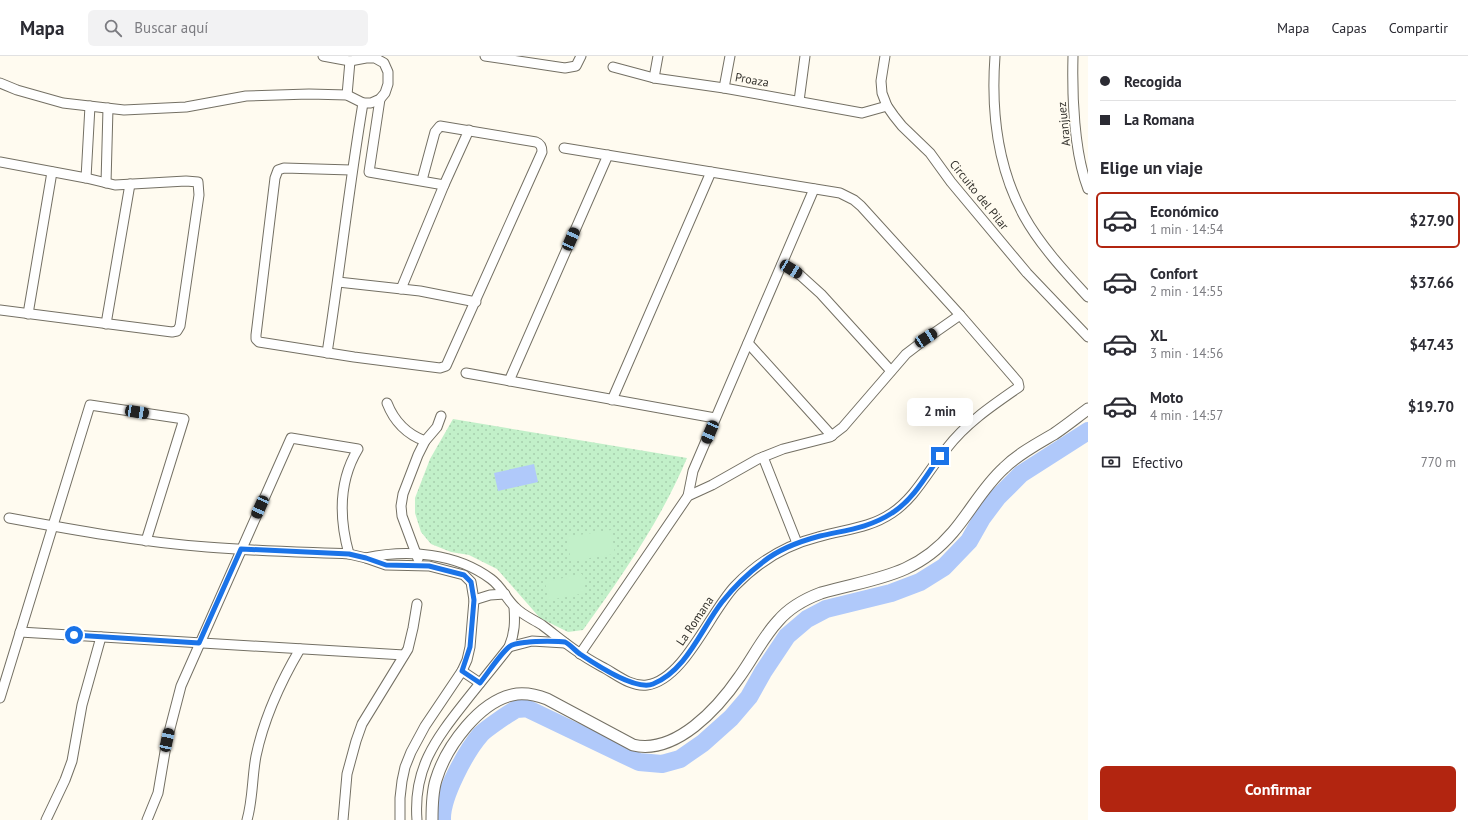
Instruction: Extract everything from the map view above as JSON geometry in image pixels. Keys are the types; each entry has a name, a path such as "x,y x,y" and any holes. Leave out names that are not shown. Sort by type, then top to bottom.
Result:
{"street":[{"path":"0,83 17,90 63,103 124,110 186,107 246,96 309,94 347,95 362,102 371,103 380,99 385,93 388,84 388,72 384,60 366,57 350,61 323,56"},
{"path":"485,56 565,68 576,66 581,56"},
{"path":"654,78 658,56"},
{"path":"724,88 730,56"},
{"path":"799,101 805,56"},
{"name":"Circuito del Pilar","path":"885,56 881,81 882,92 887,106 902,126 930,153 951,182 1027,273 1088,337"},
{"name":"Circuito del Pilar","path":"995,56 996,129 1000,153 1007,178 1025,217 1035,232 1059,265 1088,297"},
{"name":"Aranjuez","path":"1073,56 1072,76 1075,125 1084,179 1088,189"},
{"path":"347,95 350,61"},
{"name":"Proaza","path":"613,67 654,78 724,88 862,113 887,106"},
{"path":"380,99 369,172 444,185"},
{"path":"327,353 338,282 351,170 362,102"},
{"path":"86,178 90,106"},
{"path":"106,183 108,108"},
{"path":"351,170 284,168 278,170 275,178 256,339 262,344 444,367 448,363 542,152 542,148 540,144 536,142 444,126 437,128 422,180"},
{"path":"401,289 444,185 469,130"},
{"path":"564,148 840,193 854,200 861,206 960,315 926,338 906,354 847,422 832,436 783,449 763,457 712,485 688,496"},
{"path":"509,381 608,155"},
{"path":"0,162 86,178 114,185 186,181 198,182 199,195 180,326 177,331 172,332 0,310"},
{"path":"28,314 52,172"},
{"path":"612,400 711,172"},
{"path":"106,324 130,184"},
{"path":"580,654 688,496 693,471 814,188"},
{"path":"782,264 800,275 821,294 891,371"},
{"path":"338,282 420,291 476,302"},
{"name":"La Romana","path":"366,558 385,554 416,554 438,556 468,565 493,580 514,607 566,642 580,654 624,680 636,685 645,686 653,684 664,678 678,666 689,653 722,602 734,587 764,560 797,543 819,536 861,528 877,522 893,512 909,498 948,446 965,428 983,412 1019,387 1018,382 960,315"},
{"path":"748,344 832,436"},
{"path":"466,373 715,418"},
{"path":"387,403 391,414 398,423 407,431 425,441"},
{"path":"0,698 90,404 184,419 146,541"},
{"path":"432,820 431,804 435,782 442,763 451,746 462,732 476,717 492,704 516,694 537,695 633,745 649,747 666,743 698,723 720,702 741,675 770,629 788,611 816,595 888,576 923,559 954,532 977,498 1003,468 1069,423 1088,408"},
{"path":"421,565 402,516 401,506 403,494 425,441 437,427 441,416"},
{"path":"147,820 158,793 167,740 181,686 291,438 358,449 347,471 342,495 342,523 349,554"},
{"path":"763,457 797,543"},
{"path":"8,518 146,541 206,547 349,554 386,565 429,566 464,575 471,582 474,600 470,647 462,671 425,726 411,752 405,767 402,781 400,820"},
{"path":"474,600 490,595 505,594"},
{"path":"343,820 347,774 362,724 408,649 417,604"},
{"path":"417,820 415,803 419,781 434,743 509,646 515,624 514,607"},
{"path":"20,632 404,655"},
{"path":"46,820 65,780 72,761 82,705 101,637"},
{"path":"509,646 532,641 566,642"},
{"path":"247,820 252,797 256,757 265,724 278,689 300,649"},
{"path":"462,671 480,683"}],"green space":[{"path":"453,419 687,458 677,481 640,547 583,630 568,632 540,618 497,569 469,555 451,552 431,544 421,532 415,513 415,498 430,459"},
{"path":"611,530 615,554 571,561 567,537"},
{"path":"582,574 585,593 549,600 545,582"}],"water":[{"path":"534,464 538,482 498,491 494,473"}],"waterway":[{"path":"442,820 443,810 450,787 468,751 481,734 517,709 526,708 639,762 662,764 680,759 703,743 731,718 749,697 763,672 787,636 807,619 826,609 891,593 920,582 944,567 969,541 982,518 997,498 1021,474 1088,431"}],"route":[{"path":"74,635 199,643 241,549 349,554 386,565 429,566 464,575 471,582 474,600 470,647 467,660 462,671 480,683 509,646 532,641 566,642 580,654 624,680 636,685 645,686 653,684 664,678 678,666 689,653 712,616 734,587 764,560 797,543 819,536 861,528 877,522 893,512 909,498 940,456"}]}
